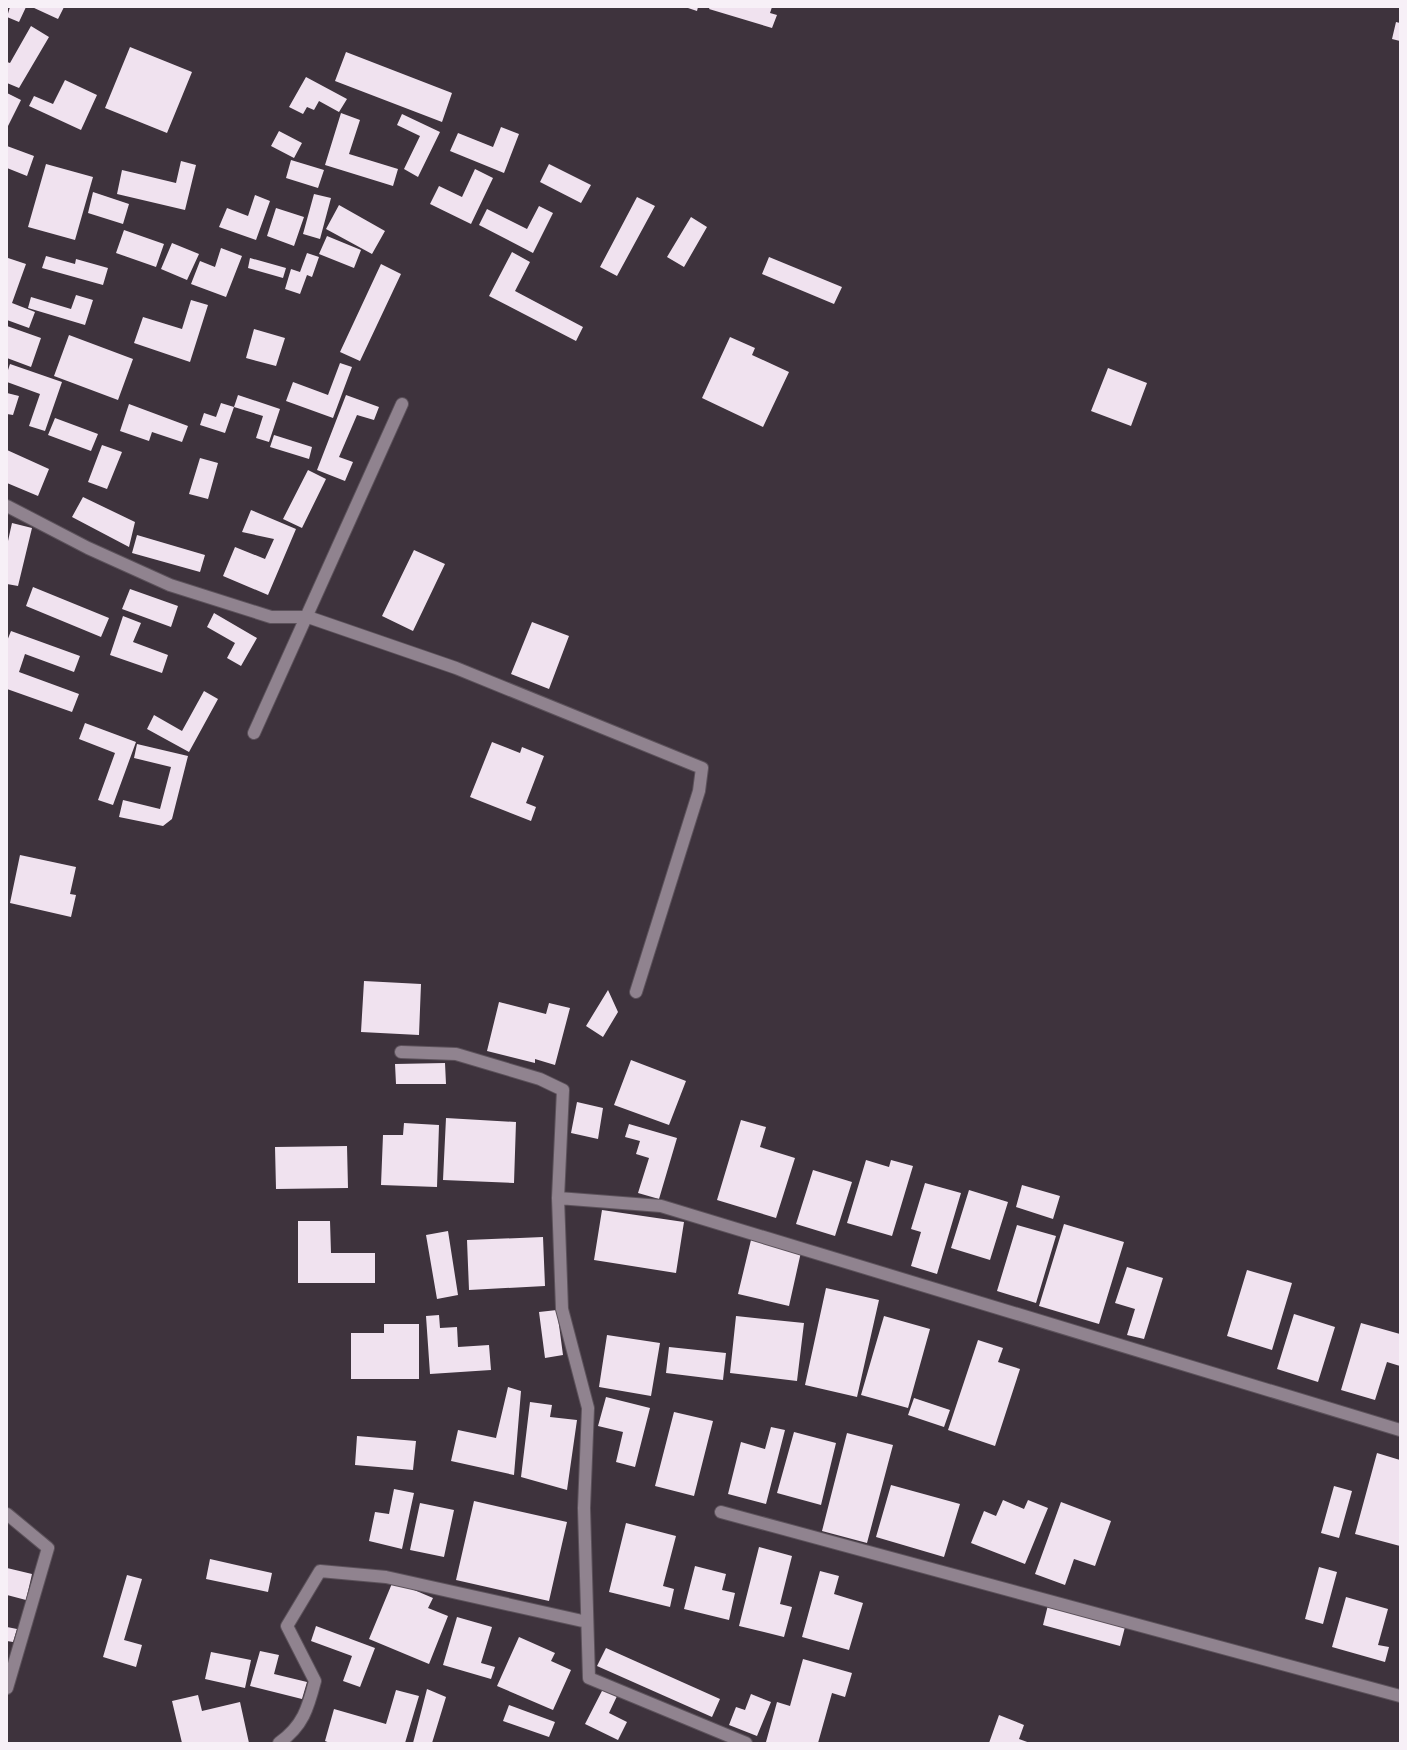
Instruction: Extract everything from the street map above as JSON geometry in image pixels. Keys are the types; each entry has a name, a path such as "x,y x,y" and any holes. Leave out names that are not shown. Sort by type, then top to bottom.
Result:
{"street":[{"path":"254,733 308,617 402,404"},
{"path":"7,506 88,548 170,585 271,617 308,617 456,668 702,768 699,791 636,992"},
{"path":"401,1052 456,1054 540,1079 563,1090 558,1198 562,1309 588,1408 584,1508 589,1678 746,1743"},
{"path":"558,1198 661,1206 1400,1430"},
{"path":"721,1512 1400,1696"},
{"path":"7,1514 48,1548 7,1688"},
{"path":"279,1743 292,1734 308,1709 315,1681 287,1626 320,1571 386,1577 588,1622"}],"building":[{"path":"10,7 26,7 19,22 7,17"},
{"path":"32,7 64,7 58,19"},
{"path":"685,7 698,7 697,11"},
{"path":"710,7 772,7 770,13 777,15 772,28 709,9"},
{"path":"1396,22 1400,23 1400,41 1392,39"},
{"path":"31,26 49,37 19,88 7,83 7,62 10,63"},
{"path":"130,47 192,72 167,133 105,108"},
{"path":"346,52 452,93 442,122 335,81"},
{"path":"306,77 347,99 339,112 319,101 314,110 307,107 303,114 289,107"},
{"path":"65,80 97,95 81,130 29,106 34,96 53,104"},
{"path":"7,93 21,100 7,128"},
{"path":"341,113 360,120 349,154 398,169 393,186 325,165"},
{"path":"402,114 440,132 418,177 404,169 420,136 397,125"},
{"path":"501,127 519,134 504,173 450,151 458,133 493,147"},
{"path":"279,131 302,143 294,158 271,146"},
{"path":"7,146 34,156 27,176 7,168"},
{"path":"291,160 324,170 318,188 286,178"},
{"path":"181,161 196,165 185,210 117,194 122,170 176,183"},
{"path":"46,164 93,177 75,240 28,227"},
{"path":"549,164 591,185 581,203 540,182"},
{"path":"475,169 493,178 471,224 430,204 439,186 462,197"},
{"path":"93,192 129,204 123,224 88,213"},
{"path":"314,194 331,198 320,239 303,234"},
{"path":"255,195 270,201 256,240 219,227 227,208 248,216"},
{"path":"637,197 655,206 617,276 600,267"},
{"path":"339,205 385,231 372,254 326,229"},
{"path":"539,206 553,213 533,253 479,225 487,209 527,229"},
{"path":"276,208 304,217 294,246 267,236"},
{"path":"691,217 707,227 684,267 667,257"},
{"path":"124,230 164,244 156,267 116,253"},
{"path":"327,236 361,250 354,268 319,254"},
{"path":"172,243 199,254 187,280 161,269"},
{"path":"221,248 242,256 226,297 191,284 200,261 215,267"},
{"path":"512,252 530,262 515,291 583,327 576,341 489,296"},
{"path":"307,253 319,257 312,277 307,275 300,294 285,289 291,269 300,272"},
{"path":"46,256 75,264 76,259 108,268 103,285 42,268"},
{"path":"769,257 842,287 834,304 762,274"},
{"path":"8,258 26,264 12,303 35,312 29,328 7,320"},
{"path":"250,258 286,268 283,278 248,268"},
{"path":"381,264 401,274 360,361 340,352"},
{"path":"76,295 93,300 85,325 28,308 31,297 71,309"},
{"path":"191,300 208,305 190,362 134,343 143,317 182,329"},
{"path":"7,326 41,338 31,367 7,358"},
{"path":"254,329 285,338 276,366 246,358"},
{"path":"69,335 133,359 118,400 54,376"},
{"path":"730,337 755,348 752,355 789,372 763,427 702,398"},
{"path":"340,363 352,367 333,418 286,401 293,382 328,395"},
{"path":"10,364 62,382 45,431 29,426 40,394 7,382 7,373"},
{"path":"1108,368 1147,383 1131,426 1091,411"},
{"path":"7,393 19,396 13,415 7,414"},
{"path":"238,395 280,409 269,442 256,438 263,416 234,407"},
{"path":"346,395 379,407 374,420 357,415 339,457 353,462 345,481 317,470"},
{"path":"221,403 234,407 225,433 200,425 204,413 216,417"},
{"path":"129,404 188,426 182,442 152,432 149,441 120,431"},
{"path":"55,418 98,434 91,451 48,435"},
{"path":"274,435 312,447 309,459 270,447"},
{"path":"102,445 122,452 107,489 88,482"},
{"path":"7,450 49,469 38,496 7,483"},
{"path":"200,458 218,463 208,499 189,494"},
{"path":"308,470 326,479 302,528 283,519"},
{"path":"83,497 135,522 129,547 72,517"},
{"path":"251,510 296,529 268,595 223,576 235,547 265,559 274,539 242,532"},
{"path":"12,523 32,528 18,586 7,584 7,541"},
{"path":"137,535 205,555 200,572 132,553"},
{"path":"414,550 445,564 413,631 382,616"},
{"path":"33,587 109,618 101,637 26,606"},
{"path":"130,589 178,606 171,627 122,609"},
{"path":"214,613 257,638 241,666 227,658 235,643 207,627"},
{"path":"123,616 141,623 133,642 168,655 162,673 110,655"},
{"path":"532,622 569,636 549,689 511,674"},
{"path":"11,631 80,656 74,672 25,654 19,672 79,694 72,712 7,689 7,641"},
{"path":"204,691 218,699 189,752 147,729 154,715 182,731"},
{"path":"85,723 136,742 113,805 98,800 115,753 79,739"},
{"path":"492,742 520,753 522,747 544,756 526,803 536,807 531,821 470,797"},
{"path":"137,744 188,756 172,819 163,826 119,817 123,800 160,809 171,767 134,758"},
{"path":"20,855 76,867 70,894 76,895 71,917 10,903"},
{"path":"364,981 421,984 419,1035 361,1032"},
{"path":"608,990 618,1012 603,1037 586,1026"},
{"path":"499,1002 546,1014 549,1003 570,1008 555,1065 535,1059 535,1063 487,1051"},
{"path":"631,1060 686,1081 669,1125 614,1105"},
{"path":"445,1063 446,1084 396,1084 395,1064"},
{"path":"577,1102 603,1108 598,1139 571,1133"},
{"path":"446,1118 516,1122 514,1183 443,1180"},
{"path":"741,1120 766,1127 760,1147 795,1158 776,1218 717,1200"},
{"path":"404,1123 439,1125 437,1187 381,1185 383,1135 403,1135"},
{"path":"629,1124 677,1138 659,1199 638,1193 649,1158 636,1154 640,1141 625,1137"},
{"path":"347,1146 348,1188 276,1189 275,1147"},
{"path":"866,1160 889,1167 891,1160 913,1166 892,1236 847,1223"},
{"path":"813,1170 852,1182 835,1236 796,1224"},
{"path":"925,1183 961,1193 937,1274 911,1266 921,1232 911,1229"},
{"path":"1022,1185 1060,1196 1053,1219 1016,1207"},
{"path":"969,1190 1008,1202 990,1260 951,1248"},
{"path":"602,1210 684,1222 676,1273 594,1260"},
{"path":"298,1221 330,1221 331,1253 375,1253 375,1283 298,1283"},
{"path":"1064,1224 1124,1242 1099,1324 1039,1306"},
{"path":"1017,1225 1056,1236 1036,1303 997,1291"},
{"path":"448,1231 458,1295 437,1299 426,1235"},
{"path":"543,1237 545,1286 469,1290 467,1240"},
{"path":"751,1240 801,1252 789,1306 738,1294"},
{"path":"1127,1267 1163,1278 1144,1339 1127,1335 1135,1309 1115,1303"},
{"path":"1247,1270 1292,1283 1272,1350 1227,1336"},
{"path":"826,1288 879,1300 857,1397 805,1385"},
{"path":"557,1310 563,1355 545,1358 539,1312"},
{"path":"1294,1314 1335,1327 1318,1382 1277,1369"},
{"path":"439,1315 440,1328 457,1327 458,1347 489,1345 491,1370 430,1374 426,1316"},
{"path":"736,1316 804,1323 797,1381 730,1373"},
{"path":"884,1316 930,1329 908,1408 861,1395"},
{"path":"1361,1323 1400,1334 1400,1366 1387,1362 1375,1400 1341,1390"},
{"path":"384,1324 419,1324 419,1379 351,1379 351,1333 384,1333"},
{"path":"607,1335 660,1343 651,1396 599,1387"},
{"path":"978,1340 1003,1348 998,1362 1020,1369 995,1446 948,1430"},
{"path":"669,1347 726,1353 723,1380 666,1373"},
{"path":"508,1387 521,1391 514,1475 451,1461 458,1430 496,1438"},
{"path":"606,1397 650,1408 635,1467 616,1462 623,1432 598,1426"},
{"path":"914,1398 950,1410 944,1427 908,1415"},
{"path":"530,1402 552,1405 550,1417 577,1420 567,1490 521,1477"},
{"path":"674,1412 713,1421 694,1496 655,1486"},
{"path":"771,1427 785,1430 766,1504 728,1494 741,1442 765,1449"},
{"path":"794,1432 836,1443 821,1505 777,1493"},
{"path":"847,1433 893,1445 867,1543 822,1531"},
{"path":"357,1436 416,1441 413,1470 355,1465"},
{"path":"1377,1453 1400,1460 1400,1546 1355,1534"},
{"path":"891,1485 960,1504 944,1557 876,1537"},
{"path":"1334,1486 1352,1491 1339,1538 1321,1533"},
{"path":"394,1489 414,1493 402,1549 369,1541 375,1512 389,1514"},
{"path":"1003,1500 1024,1509 1028,1500 1048,1508 1025,1564 971,1543 984,1511 996,1516"},
{"path":"474,1501 567,1522 549,1601 456,1580"},
{"path":"1061,1502 1111,1521 1095,1566 1074,1559 1065,1585 1035,1574"},
{"path":"420,1503 454,1510 444,1557 410,1550"},
{"path":"626,1523 676,1536 663,1586 674,1589 670,1607 609,1592"},
{"path":"759,1547 792,1556 780,1604 792,1607 784,1637 739,1626"},
{"path":"210,1559 272,1573 268,1592 206,1579"},
{"path":"695,1566 726,1574 722,1590 735,1593 729,1620 684,1609"},
{"path":"1319,1567 1337,1572 1323,1624 1305,1619"},
{"path":"7,1568 32,1574 26,1600 7,1595"},
{"path":"820,1571 839,1576 834,1594 863,1603 849,1650 802,1637"},
{"path":"127,1575 142,1579 124,1640 142,1645 136,1667 103,1657"},
{"path":"393,1581 433,1598 428,1608 448,1616 429,1664 369,1639"},
{"path":"1346,1597 1388,1609 1378,1645 1389,1647 1385,1662 1332,1647"},
{"path":"1048,1605 1125,1627 1120,1646 1043,1625"},
{"path":"457,1617 492,1627 481,1663 495,1667 491,1679 443,1665"},
{"path":"316,1626 375,1648 360,1687 343,1681 352,1656 311,1641"},
{"path":"7,1627 17,1629 13,1642 7,1641"},
{"path":"519,1637 555,1653 551,1661 571,1670 553,1710 497,1686"},
{"path":"606,1648 720,1699 712,1717 597,1666"},
{"path":"260,1651 279,1655 274,1674 307,1682 302,1699 250,1686"},
{"path":"211,1652 251,1660 245,1688 205,1679"},
{"path":"803,1659 852,1673 845,1697 832,1693 818,1743 766,1742 777,1702 790,1706"},
{"path":"604,1687 618,1694 609,1713 627,1722 618,1740 585,1724"},
{"path":"427,1689 446,1697 432,1743 413,1743"},
{"path":"396,1690 419,1696 405,1743 330,1743 325,1741 334,1709 386,1724"},
{"path":"751,1694 771,1702 757,1736 729,1725 736,1707 745,1710"},
{"path":"198,1695 202,1711 240,1702 249,1743 182,1743 172,1701"},
{"path":"509,1705 555,1722 549,1737 503,1721"},
{"path":"999,1715 1024,1725 1019,1739 1030,1743 989,1743"}]}
